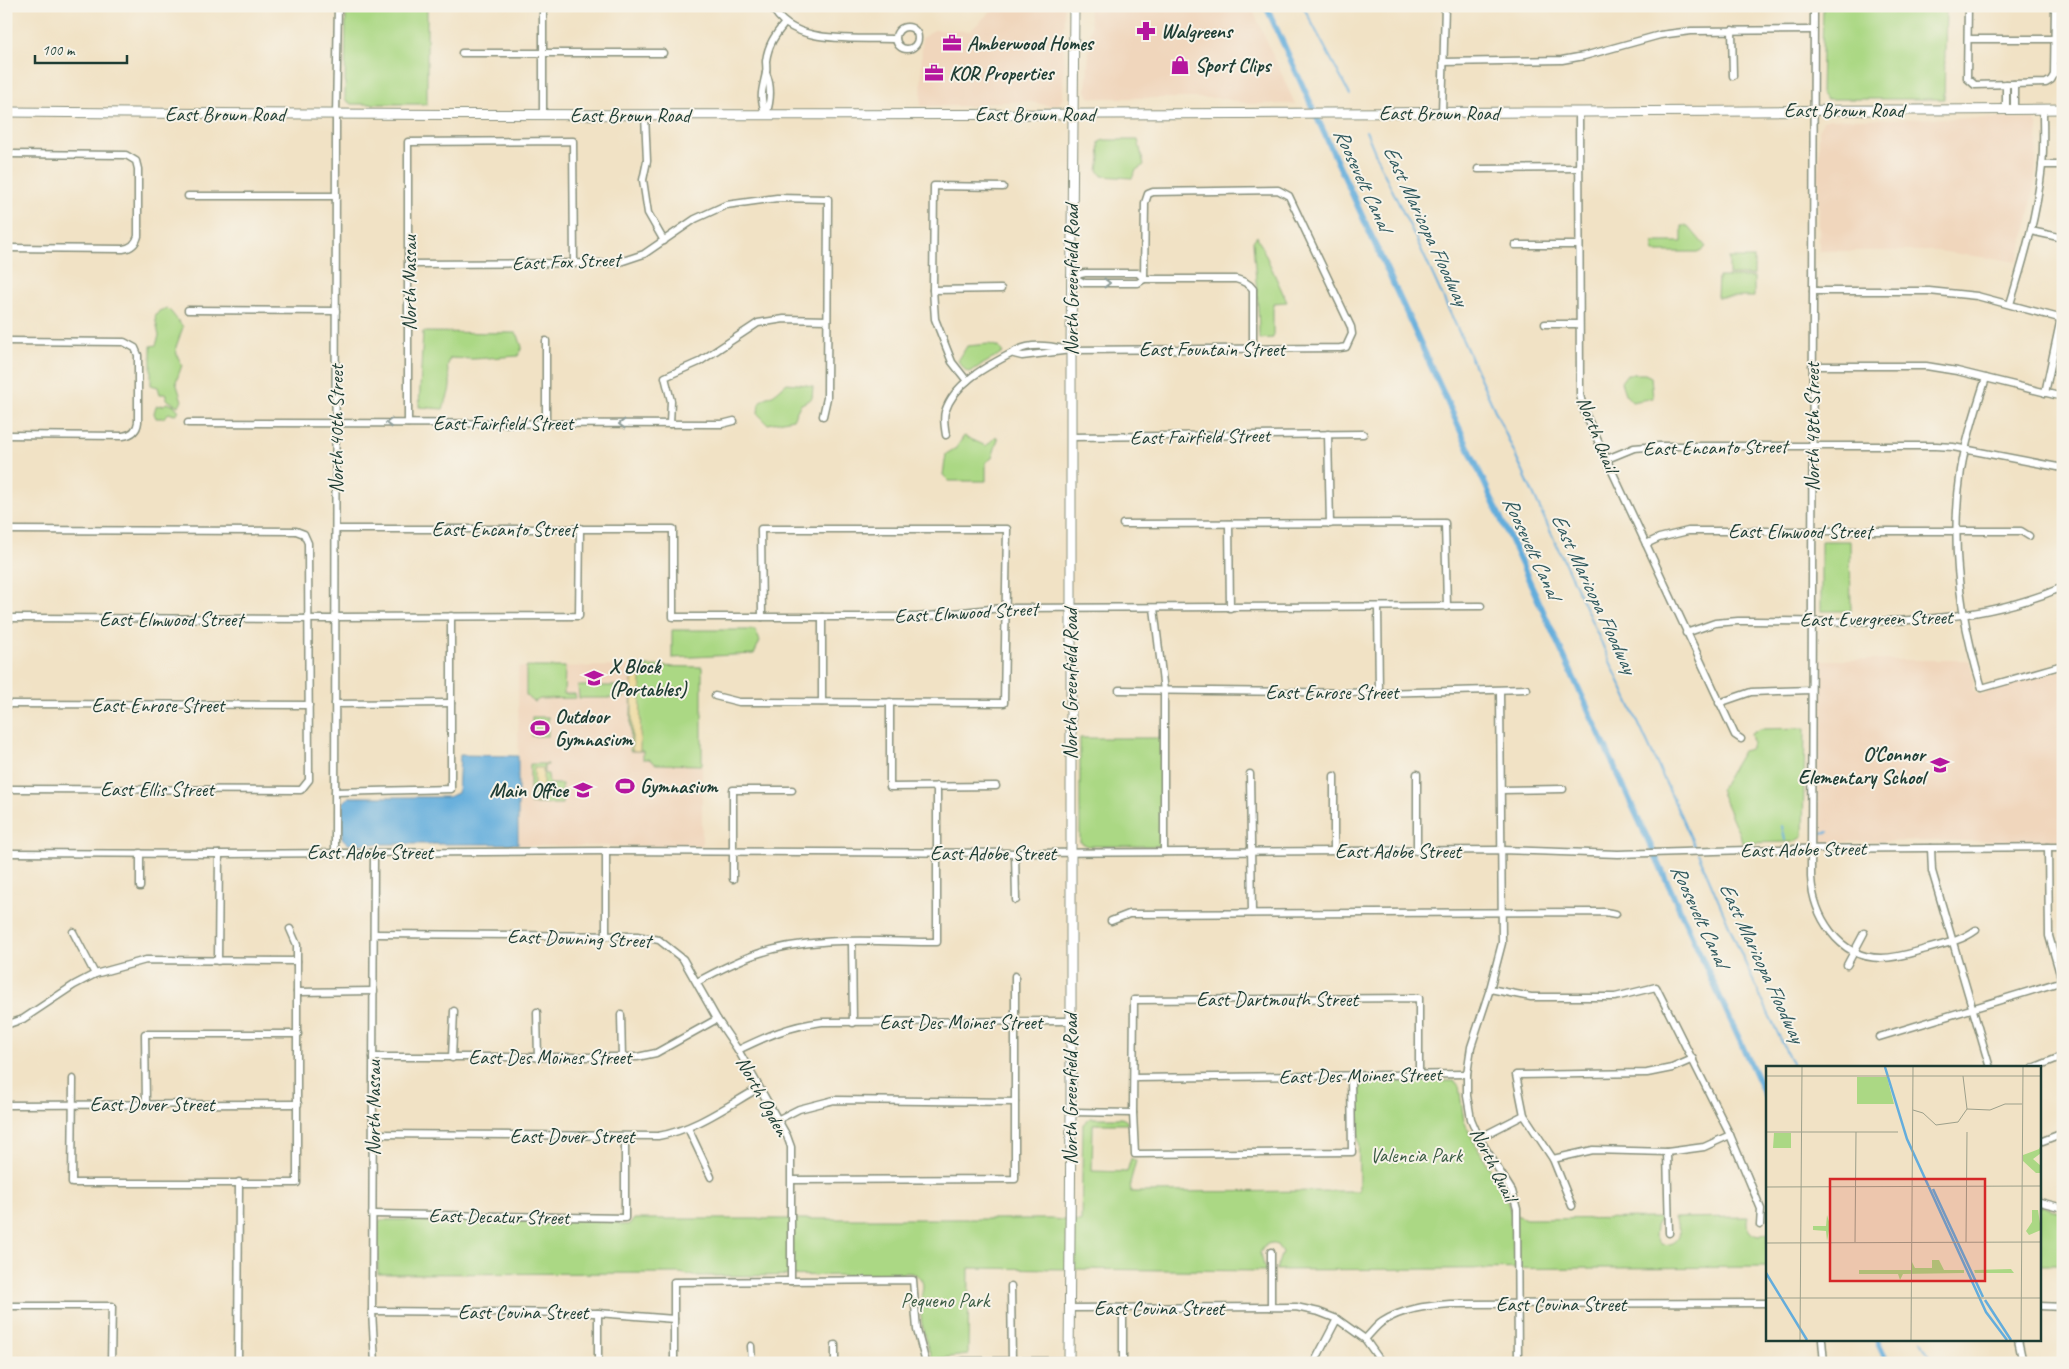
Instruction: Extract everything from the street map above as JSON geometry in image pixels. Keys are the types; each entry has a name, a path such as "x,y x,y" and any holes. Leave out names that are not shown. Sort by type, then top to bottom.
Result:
{"main road":[{"name":"North Greenfield Road","path":"1069,1362 1071,1112 1071,276 1074,6"},
{"name":"East Brown Road","path":"6,112 336,115 766,115 1316,114 2063,109"}],"street":[{"name":"North 40th Street","path":"335,852 336,115 338,6"},
{"path":"543,6 543,115"},
{"path":"772,6 785,23 805,34 825,37 896,38"},
{"path":"1442,113 1444,6"},
{"name":"North 48th Street","path":"1814,6 1812,110 1811,884 1817,909 1829,931 1843,945 1855,951"},
{"path":"1968,6 1967,78 1975,85 2046,83 2051,80 2054,75 2055,6"},
{"path":"766,115 770,103 770,82 766,73 770,45 785,23"},
{"path":"1732,30 1733,76"},
{"path":"1443,62 1562,60 1584,56 1660,35 1691,31 1813,30"},
{"path":"1968,39 2054,39"},
{"path":"462,53 663,53"},
{"path":"2006,84 2010,109"},
{"path":"2010,109 2014,84"},
{"path":"2010,304 2031,232 2042,165 2044,109"},
{"name":"North Quail","path":"1579,112 1580,395 1584,411 1686,633 1735,735 1741,739"},
{"path":"645,115 647,161 643,180 648,213 664,241"},
{"name":"North Nassau","path":"408,423 408,142 573,142 574,264"},
{"path":"6,154 126,155 136,161 138,169 138,236 133,245 123,249 6,248"},
{"path":"2042,165 2063,165"},
{"path":"1478,169 1579,168"},
{"path":"967,381 952,362 935,319 933,290 934,186 1003,187"},
{"name":"East Fountain Street","path":"946,435 945,413 954,397 967,381 990,365 1014,354 1022,356 1033,350 1340,348 1346,346 1352,334 1351,327 1290,196 1282,192 1153,192 1145,198 1144,279"},
{"path":"188,196 336,196"},
{"name":"East Fox Street","path":"409,264 617,263 644,254 696,219 726,205 777,198 828,198 827,320"},
{"path":"2031,232 2063,238"},
{"path":"1515,245 1579,244"},
{"path":"1071,276 1085,273 1138,273 1144,279"},
{"path":"1123,273 1123,283"},
{"path":"1071,276 1084,283 1138,283 1144,279 1236,279 1246,283 1252,289 1253,349"},
{"path":"933,290 1001,289"},
{"path":"1813,291 1929,292 1977,296 2062,319 2046,393"},
{"path":"188,310 336,311"},
{"path":"670,424 671,401 665,377 699,362 758,323 784,319 827,320 827,398 823,416"},
{"path":"1545,324 1579,324"},
{"path":"6,341 124,342 135,348 138,355 137,426 134,431 123,436 6,435"},
{"path":"546,341 546,424"},
{"path":"1812,366 1926,366 1957,371 2063,397"},
{"path":"1986,378 1974,415 1959,486 1957,531 1959,582 1973,660 1982,688 2063,665"},
{"name":"East Fairfield Street","path":"188,423 722,424 734,421"},
{"path":"1328,434 1330,524"},
{"name":"East Fairfield Street","path":"1071,437 1363,434"},
{"name":"East Encanto Street","path":"1606,459 1634,448 1659,446 1936,446 2063,468"},
{"path":"1123,524 1446,523 1446,607"},
{"path":"1229,524 1230,608"},
{"name":"East Elmwood Street","path":"6,618 308,619 579,616 580,528"},
{"name":"East Encanto Street","path":"336,529 673,529 674,617"},
{"path":"715,696 739,702 1004,703 1007,530 761,529 762,617"},
{"path":"6,530 296,531 305,535 308,542 309,705"},
{"name":"East Elmwood Street","path":"1646,544 1659,538 1688,531 2021,531 2029,536"},
{"name":"East Evergreen Street","path":"1686,633 1715,623 1738,621 1892,621 1964,616 2011,605 2063,587"},
{"name":"East Elmwood Street","path":"674,617 917,617 944,615 977,609 1007,608 1481,606"},
{"path":"1378,607 1379,692"},
{"path":"1154,608 1164,691 1164,852"},
{"path":"335,792 451,790 451,616"},
{"path":"822,617 822,702"},
{"name":"East Enrose Street","path":"1119,690 1379,692 1527,689"},
{"path":"1720,703 1751,692 1811,690"},
{"name":"North Quail","path":"1500,691 1502,944 1471,1047 1467,1074 1467,1096 1471,1119 1479,1138 1512,1191 1517,1209 1518,1363"},
{"path":"890,702 890,787 996,786"},
{"path":"335,704 451,703"},
{"name":"East Enrose Street","path":"6,704 309,705"},
{"name":"East Ellis Street","path":"6,789 301,790 309,780 309,705"},
{"path":"1250,774 1252,914"},
{"path":"1417,774 1417,850"},
{"path":"1334,776 1334,851"},
{"path":"698,982 744,958 771,950 823,942 937,942 937,786"},
{"path":"1502,790 1563,789"},
{"path":"734,879 733,790 792,790"},
{"path":"1879,1037 2063,981 2049,936 2048,847"},
{"name":"East Adobe Street","path":"6,853 219,854 606,851 1070,853 1501,850 1584,854 1811,848 2063,847"},
{"path":"1931,848 1932,871 1989,1066"},
{"path":"606,851 606,936"},
{"name":"North Nassau","path":"374,852 372,1311 375,1363"},
{"path":"140,853 140,887"},
{"path":"1015,853 1016,900"},
{"path":"218,961 219,854"},
{"path":"1111,921 1129,914 1605,912 1616,914"},
{"path":"73,1079 72,1183 297,1183 297,945 290,929"},
{"path":"1855,951 1871,957 1893,958 1967,937 1976,930"},
{"path":"73,932 95,974"},
{"path":"1847,966 1864,933"},
{"name":"East Downing Street","path":"374,934 637,936 659,940 683,959 698,982"},
{"path":"852,942 853,1023"},
{"path":"6,1026 23,1019 74,985 95,974 146,960 297,961"},
{"path":"792,1180 1015,1180 1014,976"},
{"name":"North Ogden","path":"698,982 718,1020 760,1088 791,1147 791,1281"},
{"path":"1490,989 1531,998 1615,996 1656,987 1730,1135 1761,1209 1760,1224"},
{"path":"297,992 374,991"},
{"name":"East Dartmouth Street","path":"1134,1078 1134,1000 1419,998 1419,1075"},
{"path":"452,1058 454,1011"},
{"path":"538,1012 538,1058"},
{"path":"621,1015 622,1058"},
{"name":"East Des Moines Street","path":"373,1057 622,1058 647,1056 718,1020"},
{"name":"East Des Moines Street","path":"738,1050 773,1032 796,1025 822,1022 1070,1021"},
{"path":"146,1103 145,1034 298,1034"},
{"path":"2038,1066 2063,1056"},
{"path":"1572,1206 1553,1159 1524,1115 1516,1075 1647,1073 1672,1068 1693,1059"},
{"name":"East Des Moines Street","path":"1134,1078 1467,1074"},
{"path":"1134,1078 1135,1154 1352,1152 1351,1076"},
{"name":"East Dover Street","path":"374,1134 658,1136 688,1128 760,1088"},
{"path":"777,1120 799,1109 834,1100 1015,1102"},
{"name":"East Dover Street","path":"6,1105 146,1103 298,1104"},
{"path":"1071,1112 1133,1113"},
{"path":"1479,1138 1524,1115"},
{"path":"688,1128 711,1177"},
{"path":"2042,1141 2063,1133"},
{"path":"1553,1159 1593,1150 1667,1152 1704,1147 1730,1135"},
{"name":"East Decatur Street","path":"372,1214 625,1218 625,1137"},
{"path":"1667,1152 1669,1233"},
{"path":"238,1363 239,1182"},
{"path":"2042,1203 2063,1208"},
{"path":"1271,1252 1271,1307"},
{"path":"674,1363 674,1282 913,1280 917,1330 926,1363"},
{"path":"1011,1286 1012,1362"},
{"name":"East Covina Street","path":"1365,1339 1382,1322 1398,1314 1416,1308 1451,1304 1766,1303"},
{"path":"6,1306 112,1306 112,1363"},
{"path":"2042,1306 2063,1307"},
{"name":"East Covina Street","path":"1069,1308 1271,1307 1308,1309 1337,1319 1365,1339 1382,1363"},
{"path":"1122,1308 1123,1363"},
{"name":"East Covina Street","path":"372,1311 598,1312 674,1319"},
{"path":"598,1312 598,1363"},
{"path":"1314,1363 1337,1319"},
{"path":"1822,1342 1824,1363"},
{"path":"2018,1342 2023,1363"},
{"path":"835,1345 835,1363"},
{"path":"751,1346 752,1363"},
{"path":"952,1363 1069,1362"}],"shaded area":[{"path":"992,6 1064,6 1063,98 1059,104 1051,106 1031,102 991,102 975,106 921,106 922,38 934,30 970,31 991,11"},
{"path":"1088,6 1251,6 1295,104 1249,104 1221,98 1089,97 1086,91 1091,24"},
{"path":"2033,118 2038,126 2035,181 2028,224 2017,262 1938,251 1819,251 1819,129 1823,121 1830,119"},
{"name":"O'Connor Elementary School","path":"1818,660 1969,660 1974,679 1973,691 1979,695 2063,670 2063,840 1821,841 1817,834"},
{"path":"518,667 702,667 702,846 519,846"}],"green space":[{"path":"346,6 427,7 427,104 351,104 345,99"},
{"path":"1823,6 1946,6 1944,99 1826,99 1821,93"},
{"path":"1104,140 1138,140 1144,165 1136,170 1132,178 1102,176 1098,170 1100,158 1099,142"},
{"path":"1682,226 1688,226 1706,247 1700,252 1653,252 1653,242 1682,242"},
{"path":"1257,236 1287,302 1273,303 1273,338 1259,339 1253,241"},
{"path":"1729,258 1754,258 1754,275 1729,275"},
{"path":"1718,277 1754,277 1754,297 1717,297"},
{"path":"167,308 183,327 176,347 177,355 182,365 176,382 182,401 178,406 166,399 166,394 160,394 158,387 151,385 151,346 156,345 159,336 155,317 159,311"},
{"path":"423,332 515,333 518,335 522,347 518,356 473,359 450,358 448,368 450,388 443,409 419,407"},
{"path":"989,344 999,347 1003,353 969,372 966,371 958,361 967,346"},
{"path":"1627,374 1645,374 1651,377 1653,398 1632,402 1625,394 1621,382"},
{"path":"787,383 813,387 812,398 800,405 793,419 768,424 758,414 759,404"},
{"path":"166,403 174,405 179,411 174,415 169,413 163,418 156,418 154,413 156,406"},
{"path":"964,436 986,446 996,436 998,439 992,458 986,462 986,481 949,481 943,475 946,454 956,448"},
{"path":"1821,541 1850,541 1851,611 1821,611"},
{"path":"672,630 755,630 760,641 754,654 672,658"},
{"path":"640,666 702,667 702,765 656,764 649,759 643,759 643,751 630,751 632,675 640,675"},
{"path":"526,667 565,667 564,694 575,694 576,698 540,699 534,702 526,695"},
{"path":"578,686 624,686 624,698 579,698"},
{"name":"Outdoor Gymnasium","path":"532,717 548,717 548,736 532,736"},
{"path":"1805,728 1803,837 1794,842 1743,843 1720,790 1743,751 1749,749 1753,743 1751,734 1759,729"},
{"path":"1080,738 1162,738 1162,846 1088,846 1080,842"},
{"path":"530,764 548,764 543,766 544,774 548,774 549,784 562,784 562,804 530,804"},
{"path":"1364,1081 1455,1081 1459,1086 1464,1121 1473,1140 1505,1193 1511,1213 1526,1219 1661,1218 1656,1226 1655,1236 1661,1244 1675,1242 1679,1237 1679,1229 1674,1218 1748,1217 1750,1232 1759,1236 1766,1234 1766,1267 1276,1270 1282,1252 1277,1245 1270,1243 1264,1246 1260,1253 1266,1271 969,1268 968,1355 932,1359 922,1323 921,1298 923,1283 917,1275 911,1273 894,1275 694,1276 680,1273 378,1274 377,1225 380,1220 609,1220 625,1225 631,1223 634,1219 1053,1219 1081,1222 1083,1124 1090,1118 1122,1118 1127,1121 1128,1124 1093,1124 1092,1171 1127,1172 1131,1158 1136,1161 1130,1183 1131,1192 1359,1191 1358,1086"},
{"path":"2042,1206 2063,1213 2063,1265 2042,1265"}],"sand":[{"path":"632,675 641,675 640,751 632,751"},
{"path":"534,768 543,768 543,803 534,803"}],"water":[{"path":"460,755 518,756 518,844 348,844 342,838 343,803 349,797 448,797 458,793"}],"waterway":[{"name":"Roosevelt Canal","path":"1266,6 1766,1098"},
{"name":"East Maricopa Floodway","path":"1303,6 1350,95"},
{"name":"East Maricopa Floodway","path":"1366,131 1696,849"},
{"path":"1782,826 1785,840"},
{"path":"1817,833 1829,832"},
{"name":"East Maricopa Floodway","path":"1698,853 1749,972 1793,1066"},
{"name":"Roosevelt Canal","path":"1878,1342 1888,1363"},
{"name":"East Maricopa Floodway","path":"1923,1342 1932,1363"}],"place":[{"name":"Walgreens","path":"1146,31"},
{"name":"Amberwood Homes","path":"952,43"},
{"name":"Sport Clips","path":"1180,65"},
{"name":"KOR Properties","path":"934,73"},
{"name":"X Block (Portables)","path":"594,678"},
{"name":"Outdoor Gymnasium","path":"540,728"},
{"name":"O'Connor Elementary School","path":"1940,765"},
{"name":"Gymnasium","path":"625,786"},
{"name":"Main Office","path":"583,790"}],"park label":[{"name":"Valencia Park","path":"1416,1155"},
{"name":"Pequeno Park","path":"945,1300"}]}
